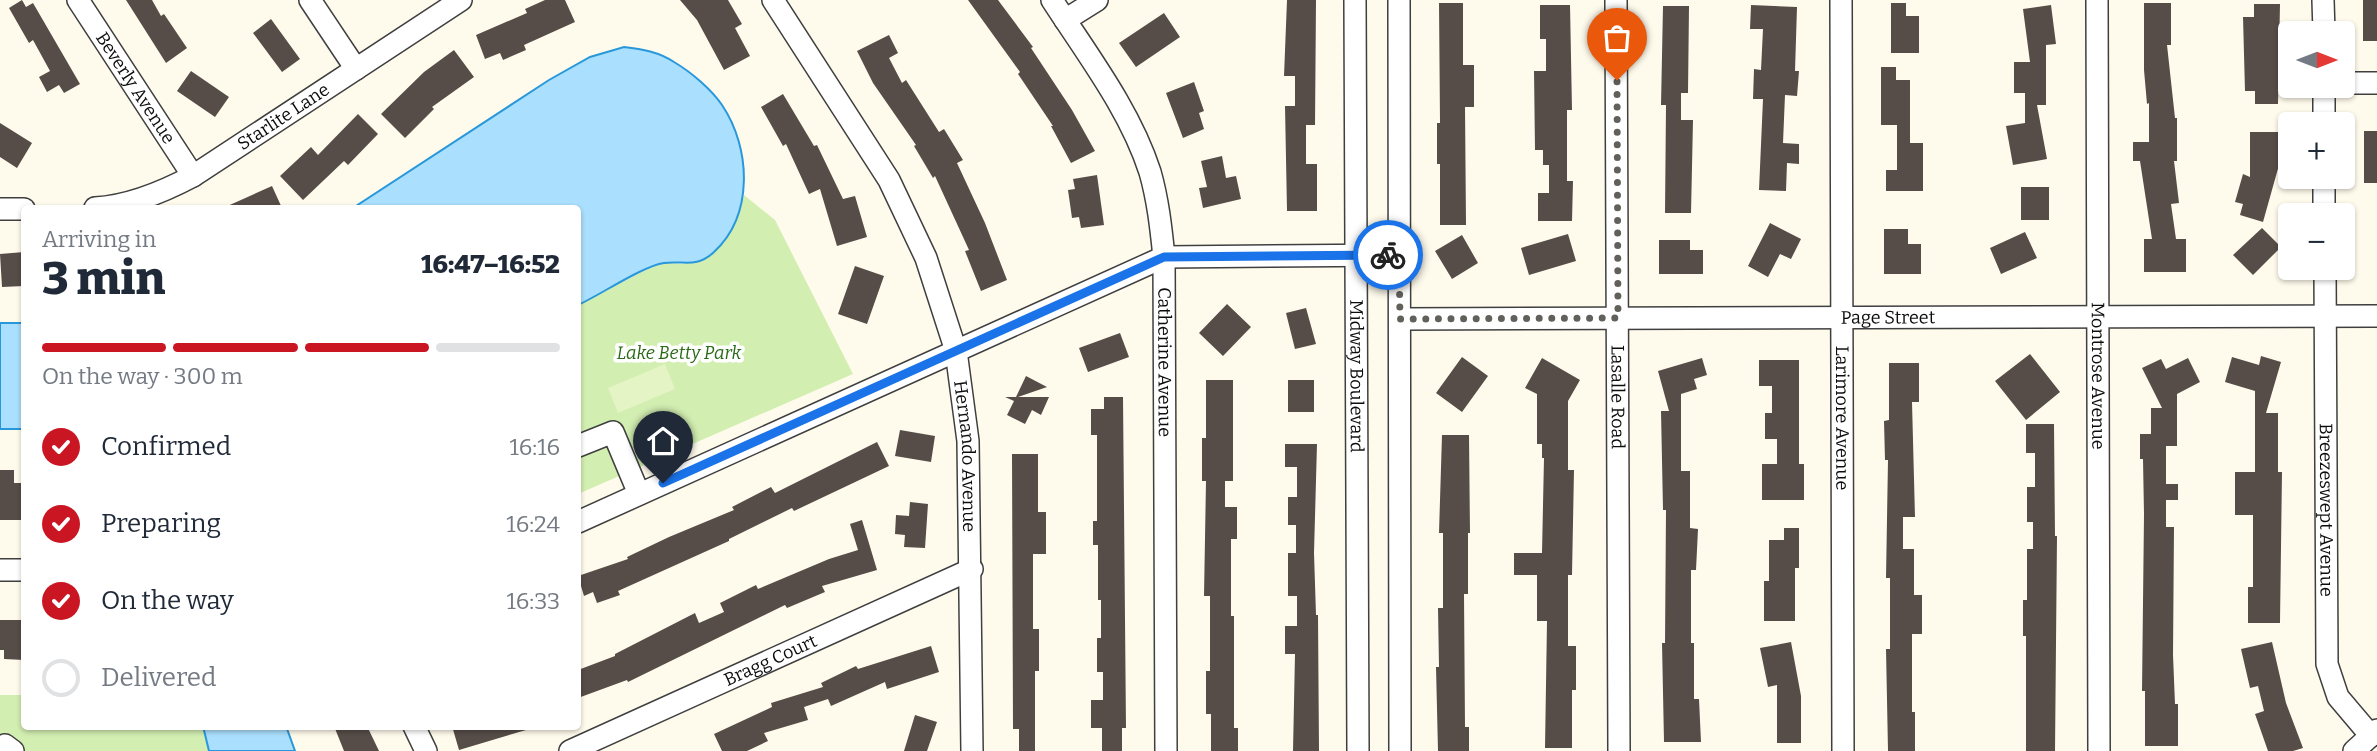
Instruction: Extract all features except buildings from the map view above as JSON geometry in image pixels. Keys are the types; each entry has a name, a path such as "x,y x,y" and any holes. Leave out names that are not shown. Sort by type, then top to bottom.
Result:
{"street":[{"name":"Beverly Avenue","path":"78,0 194,176"},
{"path":"310,0 356,69"},
{"name":"Starlite Lane","path":"114,205 149,196 194,176 461,0"},
{"name":"Hernando Avenue","path":"773,0 868,146 904,209 926,258 956,351 968,441 972,569 972,751"},
{"name":"Catherine Avenue","path":"1052,0 1123,112 1141,148 1156,197 1164,257 1166,751"},
{"path":"1065,20 1097,0"},
{"name":"Midway Boulevard","path":"1355,0 1358,751"},
{"path":"1399,0 1400,751"},
{"name":"Lasalle Road","path":"1616,0 1619,751"},
{"name":"Larimore Avenue","path":"1841,0 1843,751"},
{"name":"Montrose Avenue","path":"2097,0 2099,751"},
{"path":"2323,0 2323,21"},
{"path":"2356,83 2377,83"},
{"path":"0,209 21,209"},
{"path":"581,521 1164,257 1399,255"},
{"name":"Breezeswept Avenue","path":"2325,280 2326,664 2338,697 2374,733"},
{"name":"Page Street","path":"1400,319 2377,316"},
{"path":"581,445 612,432 639,494"},
{"name":"Bragg Court","path":"570,751 972,569"},
{"path":"0,570 21,570"},
{"path":"416,730 426,751"},
{"path":"2354,751 2374,733"},
{"path":"0,748 5,745 13,751"}],"green space":[{"name":"Lake Betty Park","path":"744,195 775,220 853,374 581,493 581,303 664,263 697,262 737,220"},
{"path":"665,364 675,389 618,413 608,388"},
{"path":"0,695 21,695 21,730 204,730 209,751 0,751"}],"water":[{"path":"624,47 656,53 687,71 706,87 722,105 732,122 743,161 742,201 727,237 707,257 689,263 655,265 581,303 581,205 358,205 549,80 590,57"},
{"path":"0,323 21,323 21,429 0,429"},
{"path":"204,730 287,730 295,751 209,751"}],"way so far":[{"path":"1388,255 1399,255 1400,319 1618,318 1617,80"}],"route":[{"path":"663,483 1164,257 1388,255"}]}
